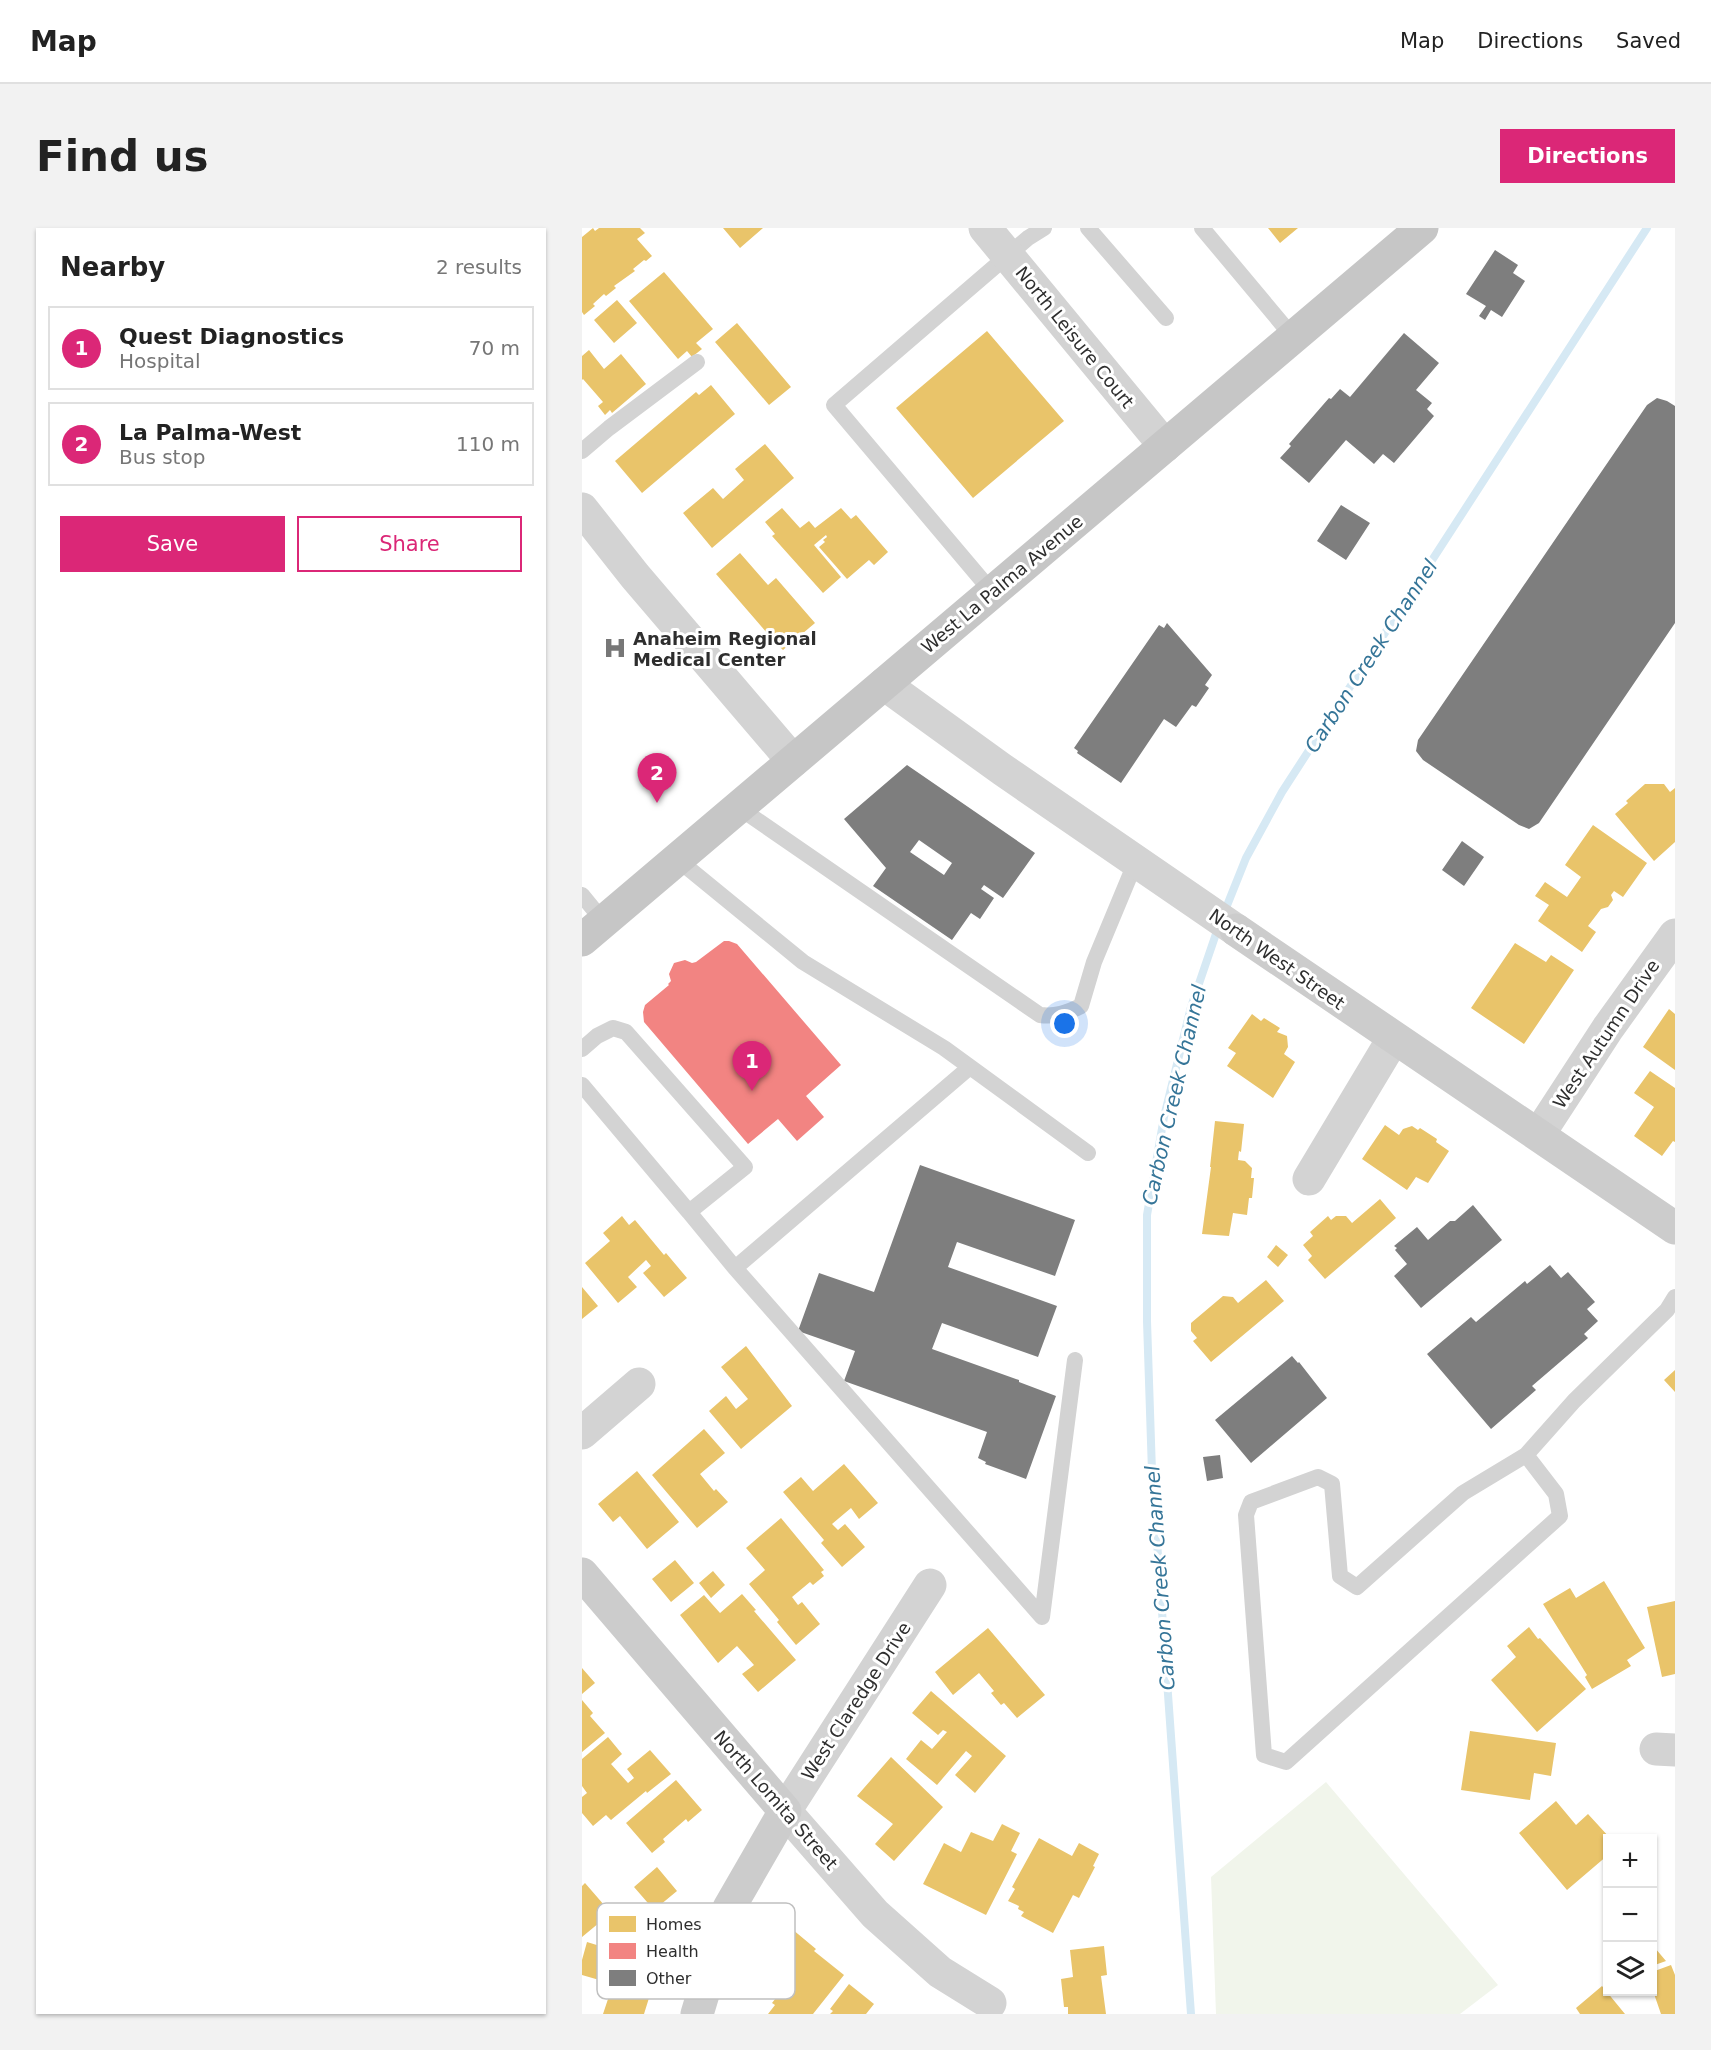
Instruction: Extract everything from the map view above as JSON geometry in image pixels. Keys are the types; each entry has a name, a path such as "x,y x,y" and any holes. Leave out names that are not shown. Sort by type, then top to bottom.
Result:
{"main road":[{"name":"West La Palma Avenue","path":"593,931 1422,228"}],"street":[{"name":"North Leisure Court","path":"986,228 1165,446"},
{"path":"582,509 635,576 793,761"},
{"name":"North West Street","path":"884,684 1003,770 1393,1039 1539,1134 1675,1228"},
{"name":"West Autumn Drive","path":"1539,1134 1608,1028 1675,935"},
{"path":"1310,1179 1393,1039"},
{"path":"582,1433 639,1384"},
{"name":"North Lomita Street","path":"582,1574 875,1914 940,1972 990,2003"},
{"name":"West Claredge Drive","path":"732,1903 785,1811 930,1585"},
{"name":"West Claredge Drive","path":"698,2014 702,1999"}],"lane":[{"path":"992,592 834,405 1028,238 1044,228"},
{"path":"1088,228 1166,318"},
{"path":"1202,228 1293,337"},
{"path":"582,451 609,428 698,362"},
{"path":"738,807 1040,1015 1060,1015 1081,1006 1094,962 1136,861"},
{"path":"677,859 803,962 944,1048 1088,1153"},
{"path":"582,896 593,931"},
{"path":"582,1049 597,1036 613,1028 626,1032 745,1167 689,1212"},
{"path":"735,1268 970,1067"},
{"path":"582,1085 735,1268 1042,1617 1075,1360"},
{"path":"1526,1455 1556,1494 1560,1516 1286,1762 1264,1755 1246,1515 1251,1502 1318,1477 1332,1484 1340,1576 1357,1587 1463,1494 1526,1455 1574,1401 1667,1310 1675,1297"}],"shaded area":[{"path":"1326,1782 1498,1985 1460,2014 1216,2014 1211,1877"}],"building: Homes":[{"path":"593,228 595,231 599,228 640,228 645,233 637,239 652,256 633,269 635,271 614,286 616,288 606,296 604,294 584,315 582,312 582,237"},
{"path":"723,228 763,228 740,248"},
{"path":"1268,228 1298,228 1280,243"},
{"path":"664,272 713,329 696,343 702,349 692,357 687,351 678,359 629,301"},
{"path":"617,300 637,323 614,343 594,320"},
{"path":"737,323 791,387 769,405 715,342"},
{"path":"987,331 1064,421 973,498 896,408"},
{"path":"589,350 604,369 621,354 646,384 612,413 610,410 605,415 598,406 603,402 582,380 582,356"},
{"path":"711,385 735,414 642,493 615,461 696,392 699,395"},
{"path":"765,444 794,478 712,548 683,513 713,488 723,499 744,480 735,469"},
{"path":"782,508 800,528 809,521 815,528 841,508 851,519 856,515 888,552 874,565 869,560 847,579 819,547 825,542 823,540 827,537 826,535 814,545 841,577 823,593 772,536 775,534 765,522"},
{"path":"740,553 768,585 776,578 815,623 783,650 774,641 769,645 763,637 767,633 716,574"},
{"path":"1645,784 1664,784 1670,792 1675,788 1675,842 1654,861 1615,814"},
{"path":"1593,825 1647,863 1623,897 1614,891 1611,895 1613,900 1608,907 1601,909 1588,926 1596,932 1582,952 1538,921 1549,905 1535,896 1545,882 1567,897 1581,877 1565,865"},
{"path":"1515,943 1546,962 1551,955 1574,970 1524,1044 1471,1008"},
{"path":"1669,1009 1675,1014 1675,1070 1643,1047"},
{"path":"1252,1014 1261,1021 1264,1018 1280,1028 1277,1032 1287,1036 1288,1047 1284,1054 1295,1062 1273,1098 1227,1066 1236,1053 1228,1048"},
{"path":"1650,1071 1675,1088 1675,1142 1673,1141 1662,1156 1634,1136 1654,1107 1634,1093"},
{"path":"1215,1121 1244,1124 1238,1160 1245,1161 1252,1168 1251,1178 1254,1178 1247,1215 1233,1213 1229,1236 1202,1234"},
{"path":"1385,1125 1399,1135 1403,1129 1412,1126 1418,1130 1420,1128 1437,1139 1436,1142 1449,1151 1428,1183 1416,1177 1407,1190 1362,1159"},
{"path":"1380,1199 1396,1218 1325,1279 1308,1260 1312,1256 1303,1245 1313,1236 1310,1232 1328,1216 1331,1220 1336,1216 1346,1216 1352,1223"},
{"path":"622,1216 629,1225 635,1220 687,1278 664,1297 643,1273 651,1266 646,1260 628,1277 637,1287 618,1303 585,1263 610,1241 603,1233"},
{"path":"1276,1245 1288,1255 1278,1267 1267,1257"},
{"path":"1266,1280 1284,1301 1211,1362 1193,1341 1197,1338 1191,1331 1191,1323 1223,1296 1233,1297 1238,1303"},
{"path":"582,1287 598,1306 582,1319"},
{"path":"746,1346 792,1406 741,1449 709,1411 726,1396 736,1409 748,1399 721,1367"},
{"path":"1675,1370 1675,1392 1664,1380"},
{"path":"704,1429 725,1453 700,1474 714,1491 716,1489 728,1502 697,1528 652,1475"},
{"path":"844,1464 878,1503 859,1519 851,1508 832,1524 838,1530 845,1524 865,1547 842,1567 821,1543 824,1540 783,1492 801,1477 813,1491"},
{"path":"637,1471 679,1522 647,1549 620,1516 613,1522 598,1504"},
{"path":"781,1518 824,1570 821,1572 824,1576 813,1585 810,1582 792,1597 798,1605 802,1602 820,1624 796,1645 749,1584 765,1570 746,1548"},
{"path":"675,1560 694,1583 671,1602 652,1579"},
{"path":"713,1571 725,1585 711,1598 699,1583"},
{"path":"1604,1581 1645,1648 1627,1660 1631,1666 1592,1689 1585,1677 1587,1675 1543,1604 1570,1588 1576,1598"},
{"path":"742,1594 796,1660 758,1692 742,1674 754,1665 737,1646 718,1663 680,1615 704,1595 720,1613"},
{"path":"1675,1601 1675,1674 1662,1677 1647,1607"},
{"path":"1529,1627 1586,1689 1537,1732 1491,1680 1516,1657 1507,1646"},
{"path":"988,1628 1045,1695 1017,1718 1004,1703 1001,1705 991,1693 994,1691 979,1673 953,1695 935,1672"},
{"path":"582,1668 595,1683 582,1694"},
{"path":"931,1691 1006,1756 975,1793 955,1775 972,1756 966,1751 937,1785 906,1759 921,1740 932,1749 947,1732 943,1730 938,1735 912,1713"},
{"path":"582,1700 593,1713 590,1716 605,1733 582,1752"},
{"path":"1470,1731 1556,1743 1551,1776 1534,1773 1530,1800 1461,1790"},
{"path":"608,1737 622,1754 611,1764 628,1783 634,1778 627,1769 650,1750 671,1774 611,1820 606,1815 593,1826 582,1813 582,1797 587,1793 582,1786 582,1759"},
{"path":"891,1757 943,1807 894,1861 875,1844 893,1824 857,1796"},
{"path":"676,1780 702,1810 688,1822 686,1819 663,1839 665,1842 652,1853 626,1823"},
{"path":"1556,1801 1576,1825 1588,1814 1606,1834 1603,1834 1603,1859 1567,1890 1519,1833"},
{"path":"1002,1824 1020,1833 1011,1851 1017,1854 986,1915 923,1884 944,1843 961,1852 971,1832 993,1841"},
{"path":"1039,1838 1072,1856 1079,1843 1099,1854 1079,1898 1073,1895 1053,1933 1021,1916 1024,1912 1018,1909 1019,1906 1008,1901 1015,1889 1012,1887"},
{"path":"657,1867 677,1891 662,1903 648,1903 634,1887"},
{"path":"585,1883 602,1903 597,1903 597,1925 582,1937 582,1886"},
{"path":"795,1932 816,1949 814,1951 844,1975 813,2014 768,2014 775,2005 772,2003 775,1999 795,1999"},
{"path":"587,1942 597,1945 597,1979 582,1975 582,1960"},
{"path":"1104,1946 1107,1975 1101,1976 1106,2014 1068,2014 1068,2007 1064,2007 1061,1979 1073,1977 1070,1950"},
{"path":"1657,1950 1666,1961 1657,1964"},
{"path":"1671,1965 1675,1975 1675,2014 1661,2014 1655,1996 1657,1996 1657,1970"},
{"path":"849,1984 874,2004 866,2014 830,2014 833,2011 830,2009"},
{"path":"1602,1986 1603,1996 1610,1996 1625,2014 1580,2014 1576,2008"},
{"path":"608,1999 649,1999 644,2014 603,2014"}],"building: Health":[{"path":"724,941 737,944 841,1065 806,1096 824,1117 797,1141 778,1119 748,1144 644,1022 645,1005 669,985 671,981 669,974 674,963 685,960 696,962"}],"building: Other":[{"path":"1495,250 1518,265 1513,273 1525,281 1502,317 1491,310 1485,320 1479,316 1486,306 1466,294"},
{"path":"1404,333 1439,363 1416,390 1432,403 1427,409 1434,416 1394,463 1383,454 1374,464 1346,440 1309,483 1280,458 1291,446 1289,444 1329,398 1331,399 1340,389 1350,397"},
{"path":"1657,398 1675,406 1675,623 1539,823 1529,829 1519,825 1423,760 1416,751 1418,740 1647,405"},
{"path":"1341,505 1370,523 1346,560 1317,541"},
{"path":"1167,623 1212,675 1205,685 1209,688 1196,707 1192,705 1176,727 1164,719 1121,783 1077,753 1078,751 1074,748 1159,625 1164,628"},
{"path":"907,765 1035,853 1003,898 984,885 981,889 994,898 980,919 971,913 952,940 873,886 886,868 844,819","holes":["919,840 952,863 944,875 910,852"]},
{"path":"1462,841 1484,857 1464,886 1442,870"},
{"path":"920,1165 1075,1220 1055,1276 957,1242 948,1267 1057,1306 1038,1357 942,1323 932,1349 1019,1380 1019,1382 1056,1396 1026,1479 985,1464 986,1462 978,1458 987,1432 844,1381 855,1351 798,1331 819,1273 874,1292"},
{"path":"1473,1205 1502,1240 1421,1308 1394,1276 1407,1264 1394,1246 1417,1227 1428,1240"},
{"path":"1550,1265 1561,1278 1568,1272 1595,1302 1587,1309 1598,1321 1584,1334 1588,1338 1532,1386 1536,1390 1491,1429 1427,1354 1471,1317 1476,1322 1525,1281 1527,1284"},
{"path":"1292,1356 1327,1398 1251,1463 1215,1420"},
{"path":"1220,1455 1223,1478 1207,1481 1203,1457"}],"waterway":[{"name":"Carbon Creek Channel","path":"1224,913 1246,858 1282,792 1647,228"},
{"name":"Carbon Creek Channel","path":"1191,2014 1152,1472 1147,1321 1147,1215 1164,1117 1191,1007 1219,925"}],"place":[{"name":"Anaheim Regional Medical Center","path":"615,648"},
{"name":"La Palma-West","path":"657,803"},
{"name":"Quest Diagnostics","path":"752,1091"}]}
